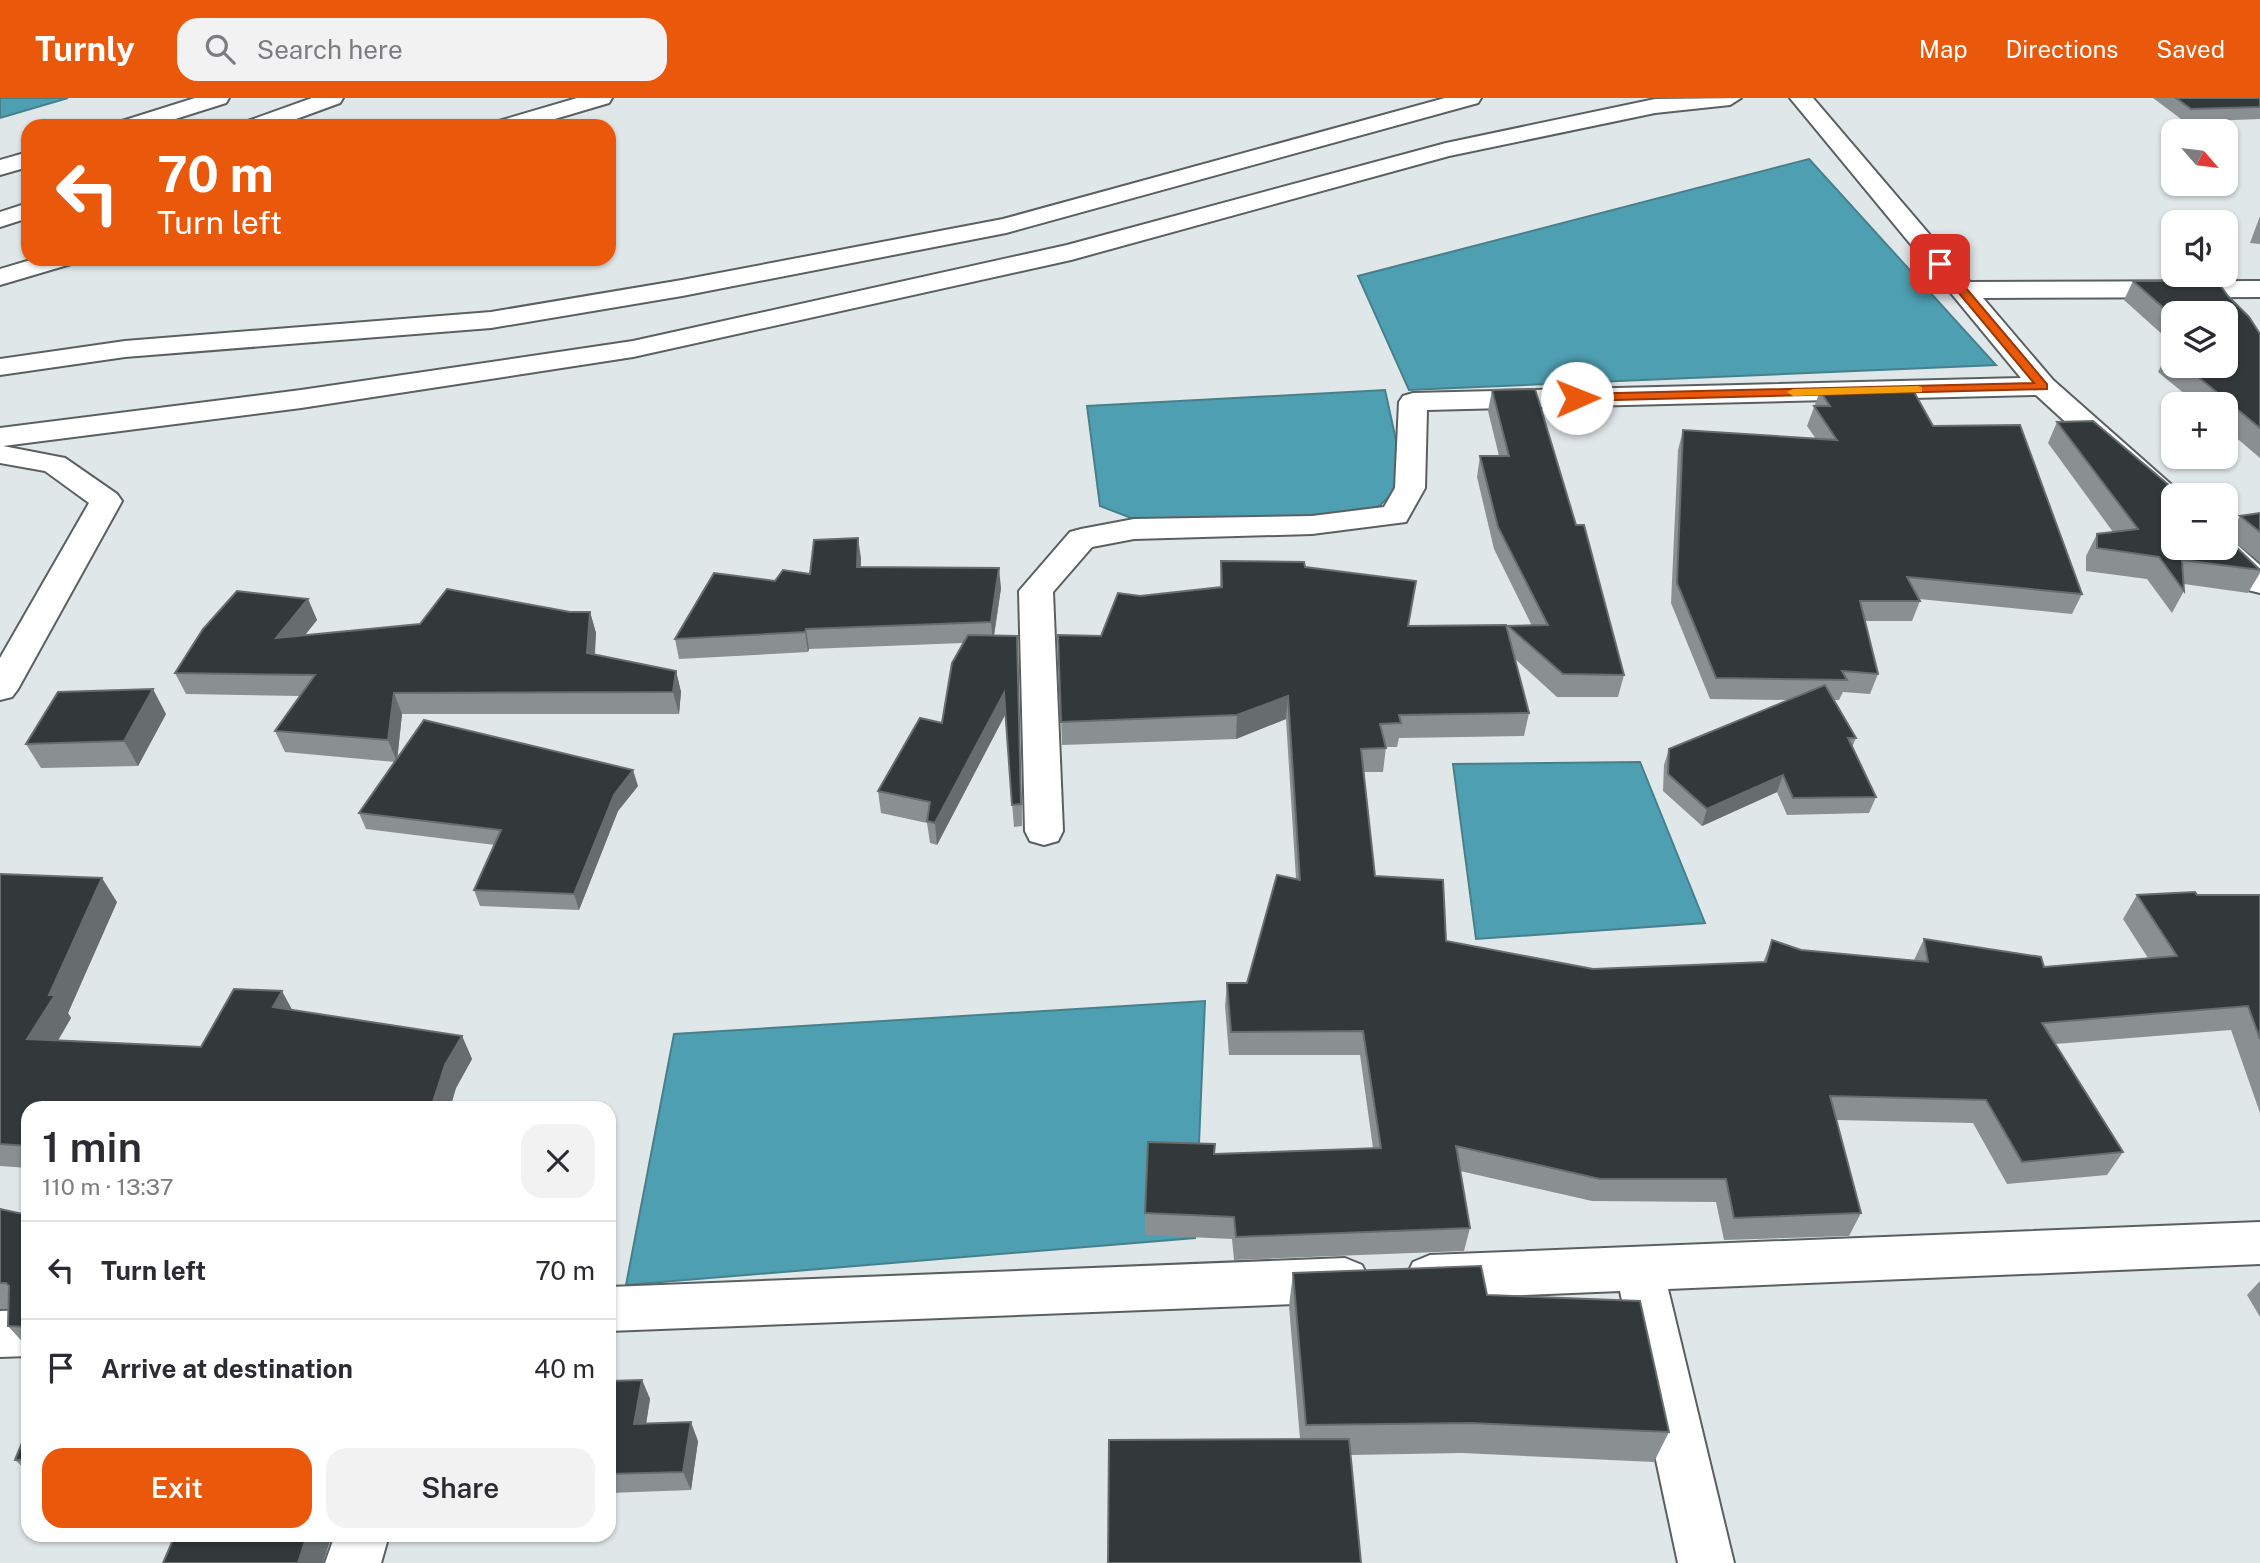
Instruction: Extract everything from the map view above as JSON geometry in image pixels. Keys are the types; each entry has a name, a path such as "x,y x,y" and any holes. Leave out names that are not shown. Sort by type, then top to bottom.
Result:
{"street":[{"path":"152,119 218,98"},
{"path":"275,119 332,98"},
{"path":"530,119 601,98"},
{"path":"0,367 125,349 491,320 696,286 1006,226 1471,98"},
{"path":"0,437 302,399 633,349 1071,252 1446,150 1655,106 1730,98"},
{"path":"1801,98 2043,386 2161,492"},
{"path":"0,167 21,161"},
{"path":"0,220 21,212"},
{"path":"0,277 38,266"},
{"path":"1962,290 2260,289"},
{"path":"1044,831 1036,592 1081,539 1134,529 1312,525 1395,515 1410,488 1413,402 2043,386"},
{"path":"0,454 54,464 106,500 0,689"},
{"path":"2235,560 2260,583"},
{"path":"616,1309 2260,1243"},
{"path":"1639,1268 1706,1563"},
{"path":"0,1334 21,1333"},
{"path":"353,1563 360,1542"}],"water":[{"path":"0,98 68,98 0,118"},
{"path":"1809,159 1996,365 1409,390 1358,276"},
{"path":"1385,390 1405,481 1368,517 1173,534 1100,506 1087,406"},
{"path":"1640,762 1705,923 1476,939 1453,764"},
{"path":"1205,1001 1195,1238 626,1285 674,1034"}],"building":[{"path":"2176,98 2260,98 2260,107 2191,109"},
{"path":"2133,281 2161,281 2161,287 2221,287 2233,301 2161,301 2161,306"},
{"path":"2238,306 2260,334 2260,428 2238,410 2238,392 2216,392 2200,378 2238,378"},
{"path":"1535,389 1576,525 1584,525 1624,675 1563,674 1508,626 1548,625 1498,527 1480,456 1509,456 1492,390"},
{"path":"1820,391 1914,392 1933,426 2020,425 2082,594 1907,577 1920,601 1860,601 1878,674 1842,671 1847,680 1716,678 1677,583 1683,430 1837,440 1814,406 1830,406"},
{"path":"2093,421 2166,483 2161,483 2161,560 2159,557 2097,548 2097,534 2138,529 2057,422"},
{"path":"2260,513 2260,532 2240,516"},
{"path":"858,538 857,567 999,568 991,622 806,629 805,632 675,639 714,573 775,581 783,570 810,574 814,540"},
{"path":"2238,549 2260,570 2182,560 2238,560"},
{"path":"2161,560 2182,560 2184,591"},
{"path":"1221,561 1304,562 1305,567 1416,581 1408,626 1506,625 1529,713 1399,715 1401,723 1380,724 1386,748 1361,749 1375,876 1443,880 1446,941 1593,969 1766,962 1772,940 1801,950 1928,962 1924,939 2041,957 2044,967 2177,956 2137,895 2195,892 2197,895 2260,895 2260,1039 2248,1006 2042,1023 2123,1152 2022,1162 1986,1100 1830,1096 1861,1213 1734,1218 1726,1179 1600,1179 1456,1146 1470,1228 1236,1237 1234,1217 1145,1213 1148,1142 1215,1144 1214,1154 1381,1148 1363,1031 1231,1032 1227,983 1247,983 1277,875 1300,880 1288,696 1237,715 1061,722 1058,635 1101,636 1118,593 1140,596 1222,587"},
{"path":"447,589 570,612 590,612 587,653 676,671 673,692 394,693 388,740 275,731 315,675 175,673 203,629 237,591 308,599 276,638 420,624"},
{"path":"968,635 1017,636 1021,804 1012,805 1004,693 935,823 927,821 930,802 878,791 920,718 942,723 952,663"},
{"path":"1825,685 1856,738 1848,738 1876,797 1793,798 1783,775 1707,809 1668,774 1669,749"},
{"path":"153,689 124,741 26,744 58,692"},
{"path":"424,720 633,770 614,795 574,894 474,890 501,830 359,813"},
{"path":"0,874 102,878 49,995 55,995 27,1039 201,1047 234,989 282,991 273,1007 462,1036 445,1065 433,1101 21,1101 21,1146 0,1144"},
{"path":"0,1209 21,1214 21,1327 8,1326 9,1286 0,1283"},
{"path":"1481,1266 1487,1295 1640,1301 1669,1432 1471,1423 1306,1425 1293,1273"},
{"path":"642,1380 634,1424 691,1422 683,1472 616,1474 616,1381"},
{"path":"1349,1439 1361,1563 1108,1563 1109,1440"},
{"path":"21,1445 21,1460 15,1460"},
{"path":"172,1542 305,1542 298,1563 163,1563"}],"slow traffic":[{"path":"1793,392 1918,389"}],"route":[{"path":"1577,398 2043,386 1940,264"}]}
